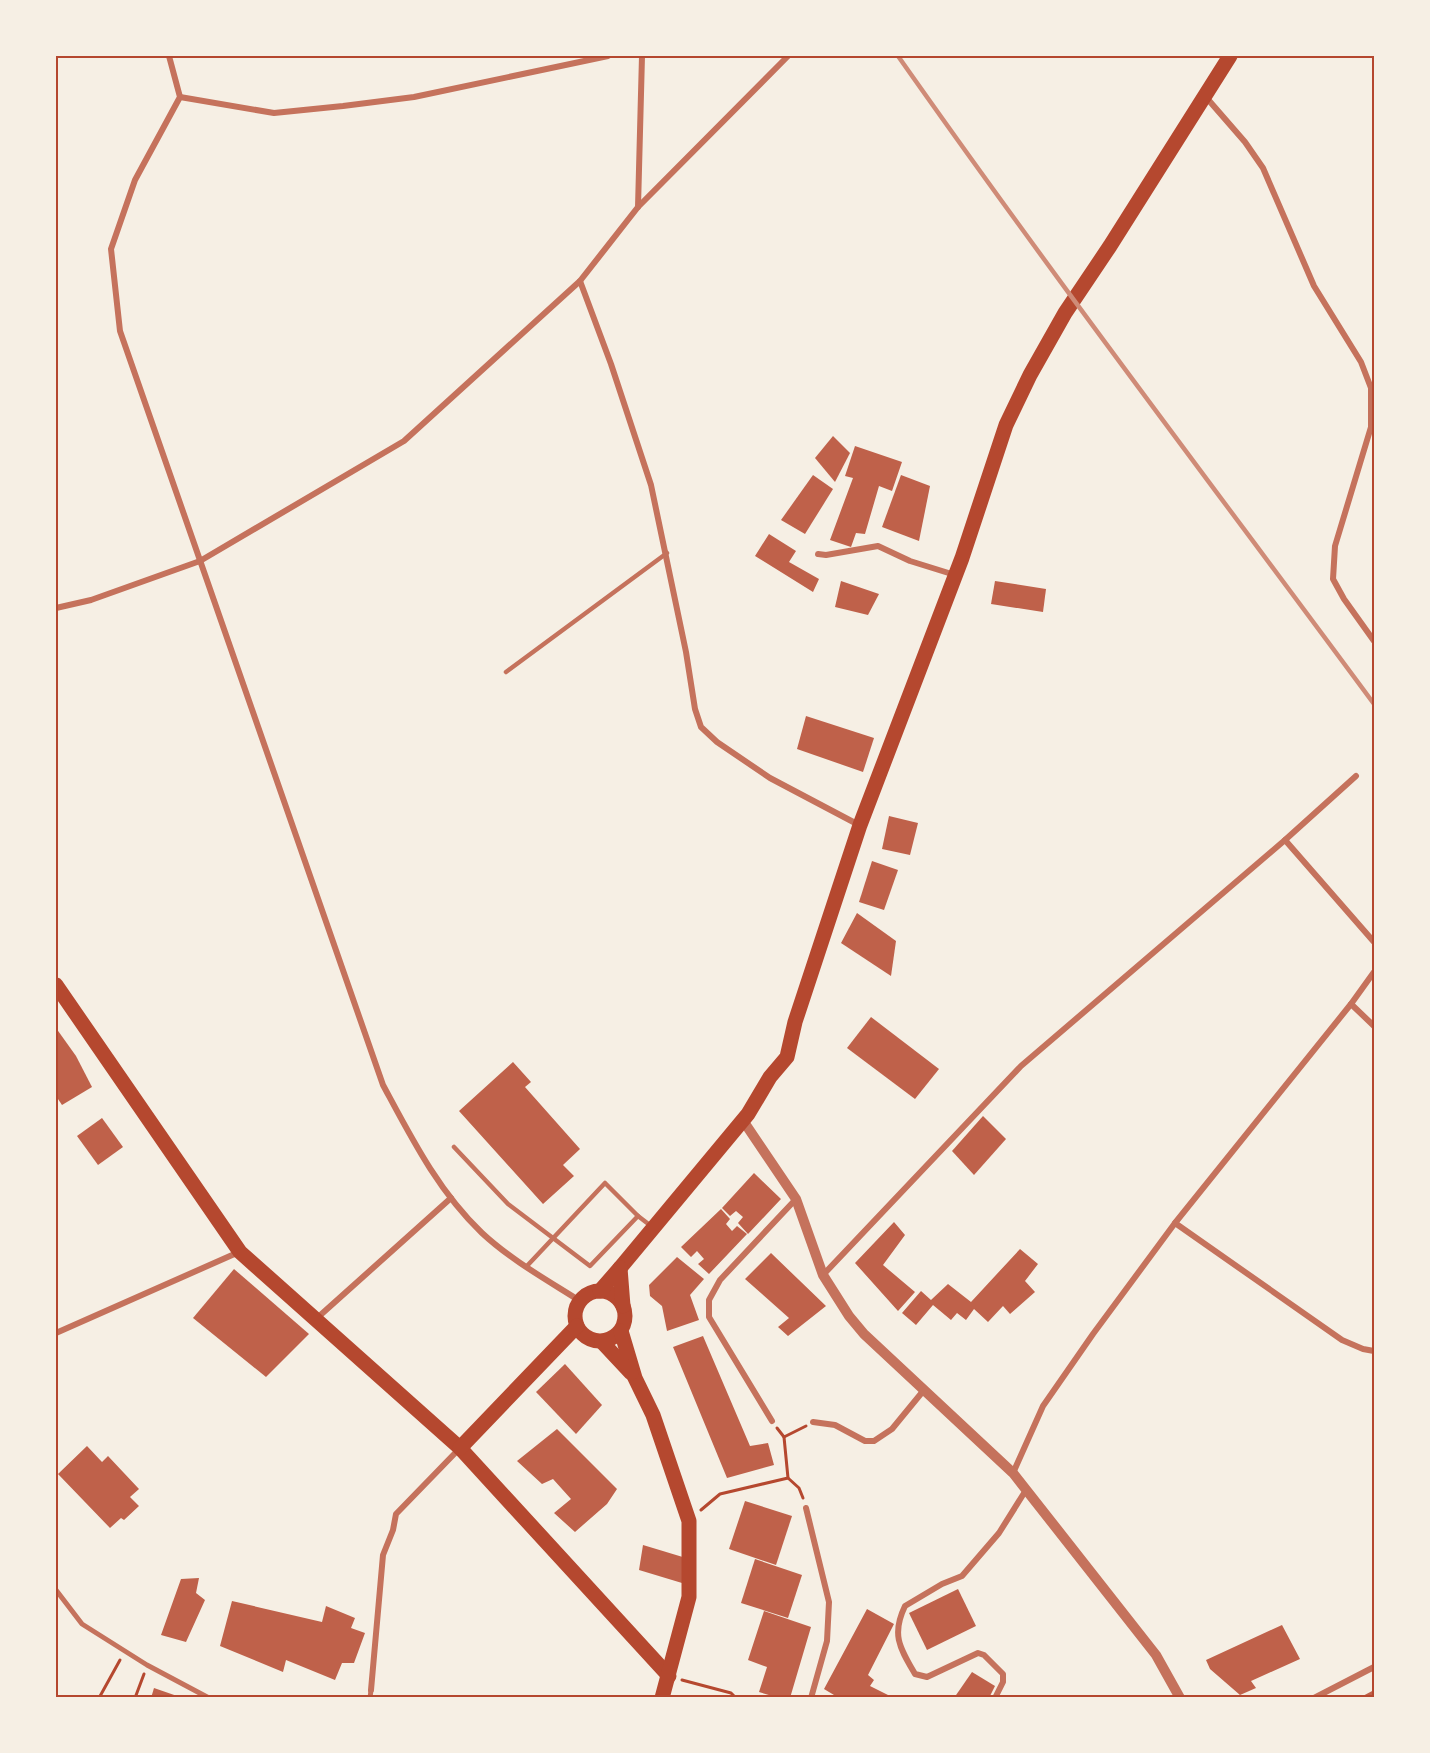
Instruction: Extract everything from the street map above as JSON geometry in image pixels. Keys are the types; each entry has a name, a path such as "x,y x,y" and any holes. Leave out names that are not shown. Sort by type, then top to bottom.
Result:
{"main road":[{"path":"600,1291 748,1114 770,1077 787,1057 795,1022 860,825 956,576 1006,425 1030,375 1065,313 1230,56"},
{"path":"56,985 240,1252 460,1448 669,1676"},
{"path":"620,1268 625,1323 621,1331 616,1336 602,1342 590,1340 580,1332 575,1311 580,1301 592,1292 600,1291 614,1295 623,1306"},
{"path":"460,1448 577,1326"},
{"path":"621,1331 635,1378 653,1415 689,1521 689,1597 662,1698"},
{"path":"602,1342 635,1378"}],"street":[{"path":"169,56 180,97 135,180 111,249 120,331 383,1085 424,1161 461,1211 484,1234 526,1267 580,1301"},
{"path":"180,97 274,112 320,108 414,97 608,56"},
{"path":"638,207 642,56"},
{"path":"56,608 91,600 200,561 404,441 580,280 638,207 788,56"},
{"path":"1204,96 1245,142 1263,168 1314,286 1361,362 1371,388 1371,427 1335,546 1333,579 1344,599 1374,640"},
{"path":"580,280 611,364 651,485 667,553 695,708 701,727 717,742 770,778 860,825"},
{"path":"818,554 826,555 878,546 910,561 956,576"},
{"path":"823,1275 1021,1066 1285,840 1356,776"},
{"path":"1285,840 1374,942"},
{"path":"1013,1473 1043,1406 1093,1334 1175,1223 1351,1004 1374,972"},
{"path":"1351,1004 1374,1026"},
{"path":"742,1119 796,1199 823,1275 849,1316 864,1334 1013,1473 1156,1655 1180,1698"},
{"path":"316,1319 451,1198"},
{"path":"772,1421 708,1317 709,1300 720,1280 796,1199"},
{"path":"1175,1223 1342,1340 1374,1351"},
{"path":"56,1334 240,1252"},
{"path":"813,1422 834,1425 865,1441 874,1441 892,1429 924,1390"},
{"path":"370,1694 383,1555 393,1530 396,1514 460,1448"},
{"path":"995,1698 1003,1682 1003,1674 984,1655 978,1653 927,1677 915,1674 900,1647 898,1626 905,1606 942,1584 962,1576 999,1533 1027,1490"},
{"path":"806,1508 828,1602 827,1641 811,1698"},
{"path":"56,1590 82,1624 147,1665 209,1698"},
{"path":"1314,1698 1374,1667"}],"lane":[{"path":"506,672 667,553"},
{"path":"454,1147 508,1204 590,1266 638,1216"},
{"path":"526,1267 605,1183 638,1216 653,1227"}],"path":[{"path":"772,1421 784,1437 788,1479 799,1488 806,1508"},
{"path":"784,1437 813,1422"},
{"path":"689,1521 720,1494 788,1479"},
{"path":"99,1698 125,1651"},
{"path":"135,1698 147,1665"},
{"path":"669,1676 736,1698"}],"building":[{"path":"833,436 850,453 835,482 815,458"},
{"path":"855,446 902,462 892,491 879,486 865,534 856,533 851,547 830,540 853,478 845,476"},
{"path":"813,475 833,489 805,534 781,520"},
{"path":"901,475 930,486 919,541 882,527"},
{"path":"769,534 796,551 789,562 819,579 813,592 755,556"},
{"path":"841,581 879,594 868,615 835,607"},
{"path":"995,581 1046,589 1043,612 991,604"},
{"path":"806,716 874,738 863,772 797,749"},
{"path":"889,816 918,823 910,855 882,849"},
{"path":"872,861 898,870 884,910 859,902"},
{"path":"857,913 896,941 891,976 841,943"},
{"path":"871,1017 939,1069 915,1099 847,1048"},
{"path":"56,1028 76,1056 92,1087 62,1105 56,1096"},
{"path":"513,1062 531,1082 525,1087 580,1149 563,1165 574,1176 543,1204 459,1111"},
{"path":"983,1116 1006,1139 974,1175 952,1151"},
{"path":"102,1118 123,1147 98,1165 77,1136"},
{"path":"754,1173 781,1199 748,1234 738,1223 743,1217 736,1211 730,1216 722,1208"},
{"path":"721,1209 730,1219 726,1224 732,1231 737,1226 747,1234 709,1274 698,1264 704,1259 697,1251 691,1257 681,1247"},
{"path":"894,1222 905,1235 883,1265 915,1292 898,1311 855,1263"},
{"path":"1020,1249 1038,1264 1025,1281 1035,1292 1010,1314 1003,1306 988,1322 974,1309 966,1320 957,1313 951,1320 933,1305 916,1325 902,1313 921,1291 931,1300 948,1284 971,1302"},
{"path":"771,1253 826,1306 788,1336 778,1327 789,1318 745,1279"},
{"path":"677,1257 704,1279 690,1295 699,1320 667,1331 662,1306 650,1296 649,1285"},
{"path":"234,1269 309,1334 266,1377 193,1318"},
{"path":"703,1336 750,1446 768,1443 774,1465 727,1478 673,1347"},
{"path":"565,1364 602,1405 576,1434 536,1392"},
{"path":"557,1429 617,1489 607,1504 575,1532 554,1513 571,1499 553,1479 542,1484 517,1461"},
{"path":"87,1446 102,1462 108,1456 139,1489 130,1497 139,1506 124,1520 121,1518 110,1528 58,1474"},
{"path":"745,1501 792,1516 776,1565 729,1549"},
{"path":"643,1545 686,1558 682,1583 639,1570"},
{"path":"755,1559 802,1575 788,1618 741,1603"},
{"path":"199,1578 196,1593 205,1600 186,1642 161,1635 181,1579"},
{"path":"958,1589 976,1626 927,1650 909,1613"},
{"path":"232,1601 322,1622 326,1606 355,1618 351,1628 365,1633 354,1663 342,1663 335,1680 286,1660 283,1672 220,1646"},
{"path":"867,1609 894,1624 868,1675 874,1680 870,1686 894,1698 839,1698 824,1689"},
{"path":"764,1611 811,1627 790,1698 779,1698 759,1692 767,1667 748,1660"},
{"path":"1282,1625 1300,1659 1251,1681 1256,1688 1240,1695 1210,1669 1206,1660"},
{"path":"972,1672 995,1686 989,1698 954,1698"},
{"path":"154,1688 180,1697 180,1698 151,1698"},
{"path":"1374,1690 1374,1698 1359,1698"}],"railway":[{"path":"898,56 1074,301 1374,704"}]}
